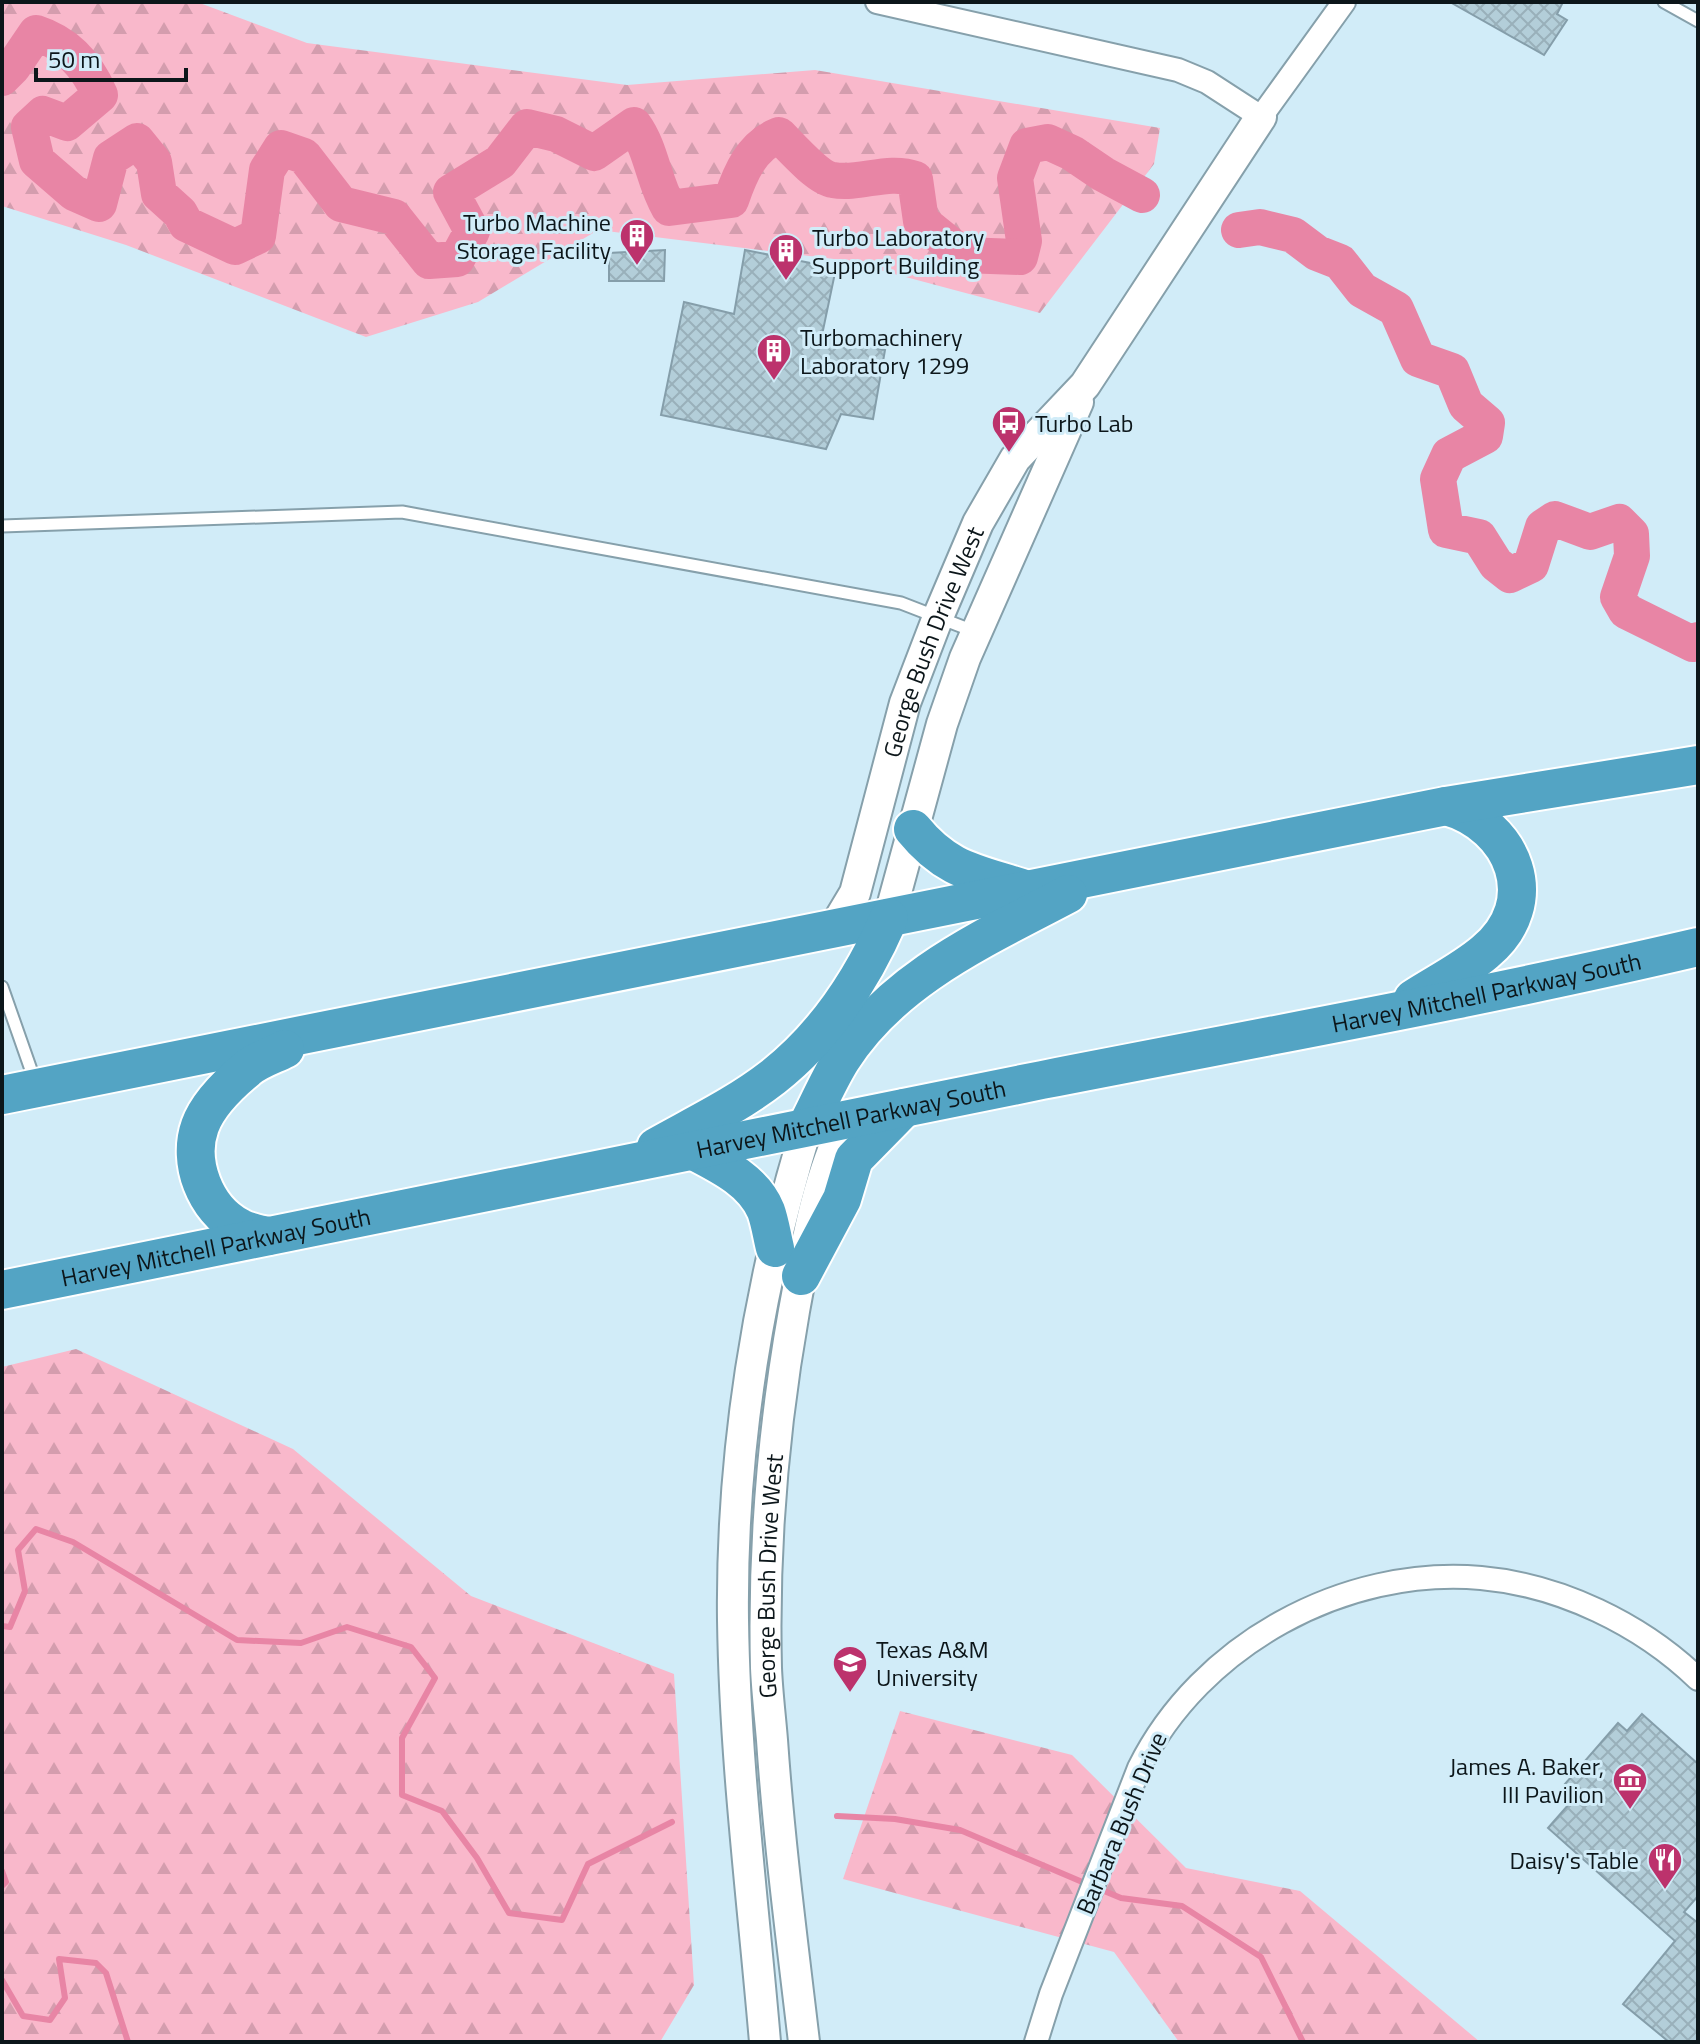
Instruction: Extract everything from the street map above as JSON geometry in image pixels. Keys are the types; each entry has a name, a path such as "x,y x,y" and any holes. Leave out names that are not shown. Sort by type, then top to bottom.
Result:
{"highway":[{"path":"20,1092 1446,806 1698,765"},
{"path":"1397,1009 1486,952 1506,927 1516,903 1517,872 1503,844 1482,822 1446,806"},
{"path":"913,829 940,858 962,869 1027,890"},
{"path":"807,1126 841,1059 887,1005 947,957 1106,875"},
{"path":"622,1166 725,1109 773,1077 812,1040 858,979 889,918"},
{"name":"Harvey Mitchell Parkway South","path":"2,1290 807,1126 1397,1009 1534,985 1698,947"},
{"path":"268,1236 239,1228 210,1199 201,1181 196,1156 200,1126 213,1103 249,1067 320,1032"},
{"path":"801,1276 842,1199 854,1159 904,1108"},
{"path":"694,1151 723,1166 750,1186 765,1209 775,1248"}],"main road":[{"name":"George Bush Drive West","path":"834,928 855,893 905,703 978,523 1015,459 1085,385 1261,117"},
{"name":"George Bush Drive West","path":"889,918 942,724 976,632 1057,455 1085,385"},
{"name":"George Bush Drive West","path":"804,2042 776,1810 766,1670 769,1509 783,1373 801,1276 831,1151 847,1119"},
{"name":"George Bush Drive West","path":"765,2042 741,1804 733,1619 739,1477 764,1292 792,1174 807,1126"}],"street":[{"path":"877,2 1178,70 1207,82 1261,117"},
{"name":"George Bush Drive West","path":"1261,117 1344,2"},
{"name":"Barbara Bush Drive","path":"1036,2042 1064,1959 1139,1768 1159,1731 1185,1697 1241,1648 1278,1624 1321,1604 1382,1584 1479,1578 1537,1588 1581,1604 1630,1629 1671,1656 1698,1679"}],"lane":[{"path":"1664,2 1698,21"},
{"path":"2,526 402,512 901,603 976,632"},
{"path":"2,987 20,1092"}],"green space":[{"path":"2,2 197,2 307,43 627,85 815,70 1160,128 1154,164 1040,313 842,260 598,230 478,302 366,337 126,245 2,206"},
{"path":"76,1349 293,1449 471,1596 674,1674 694,1985 660,2042 2,2042 2,1367"},
{"path":"900,1711 1072,1755 1186,1868 1300,1891 1480,2042 1179,2042 1114,1952 843,1879"}],"building":[{"path":"1450,2 1563,2 1557,14 1567,20 1544,55"},
{"name":"Turbo Machine Storage Facility","path":"665,250 664,281 609,281 609,253"},
{"name":"Turbomachinery Laboratory 1299","path":"745,250 836,268 822,335 885,350 873,419 841,414 826,449 661,415 684,302 734,314"},
{"name":"James A. Baker, III Pavilion","path":"1642,1714 1698,1764 1698,1896 1684,1912 1698,1923 1698,2042 1669,2042 1623,2004 1675,1941 1548,1828 1577,1795 1565,1784 1618,1723 1627,1731"}],"waterway":[{"path":"2,78 36,33 66,49 89,74 100,95 67,123 43,114 29,127 37,161 74,193 99,204 111,158 137,141 154,162 159,194 180,213 186,224 235,247 258,236 267,170 281,148 304,156 341,204 394,217 429,261 457,259 472,231 451,192 500,162 527,127 556,134 594,153 634,125 669,208 731,200 754,154 779,135 812,168 833,180 853,181 884,176 915,179 921,221 963,255 1020,257 1024,241 1015,178 1027,146 1048,142 1142,195"},
{"path":"1239,230 1260,227 1293,235 1317,253 1340,262 1362,290 1396,309 1418,359 1452,371 1466,405 1487,423 1485,436 1449,455 1438,479 1446,530 1479,537 1496,564 1510,575 1531,565 1543,527 1555,519 1590,532 1619,522 1631,534 1632,556 1618,597 1626,611 1693,644 1698,640"},
{"path":"2,1626 10,1627 25,1591 18,1550 36,1529 73,1542 237,1640 301,1643 347,1627 411,1647 435,1678 402,1738 402,1795 442,1811 477,1858 509,1913 562,1920 588,1864 672,1822"},
{"path":"837,1816 895,1819 960,1830 1087,1884"},
{"path":"2,1871 6,1882 2,1886"},
{"path":"1097,1888 1121,1898 1182,1906 1261,1957 1303,2042"},
{"path":"2,1980 23,2016 50,2020 65,1998 59,1959 96,1963 106,1973 128,2042"}],"place":[{"name":"Turbo Machine Storage Facility","path":"637,267"},
{"name":"Turbo Laboratory Support Building","path":"786,282"},
{"name":"Turbomachinery Laboratory 1299","path":"774,382"},
{"name":"Turbo Lab","path":"1009,454"},
{"name":"Texas A&M University","path":"850,1694"},
{"name":"James A. Baker, III Pavilion","path":"1630,1811"},
{"name":"Daisy's Table","path":"1665,1891"}]}
